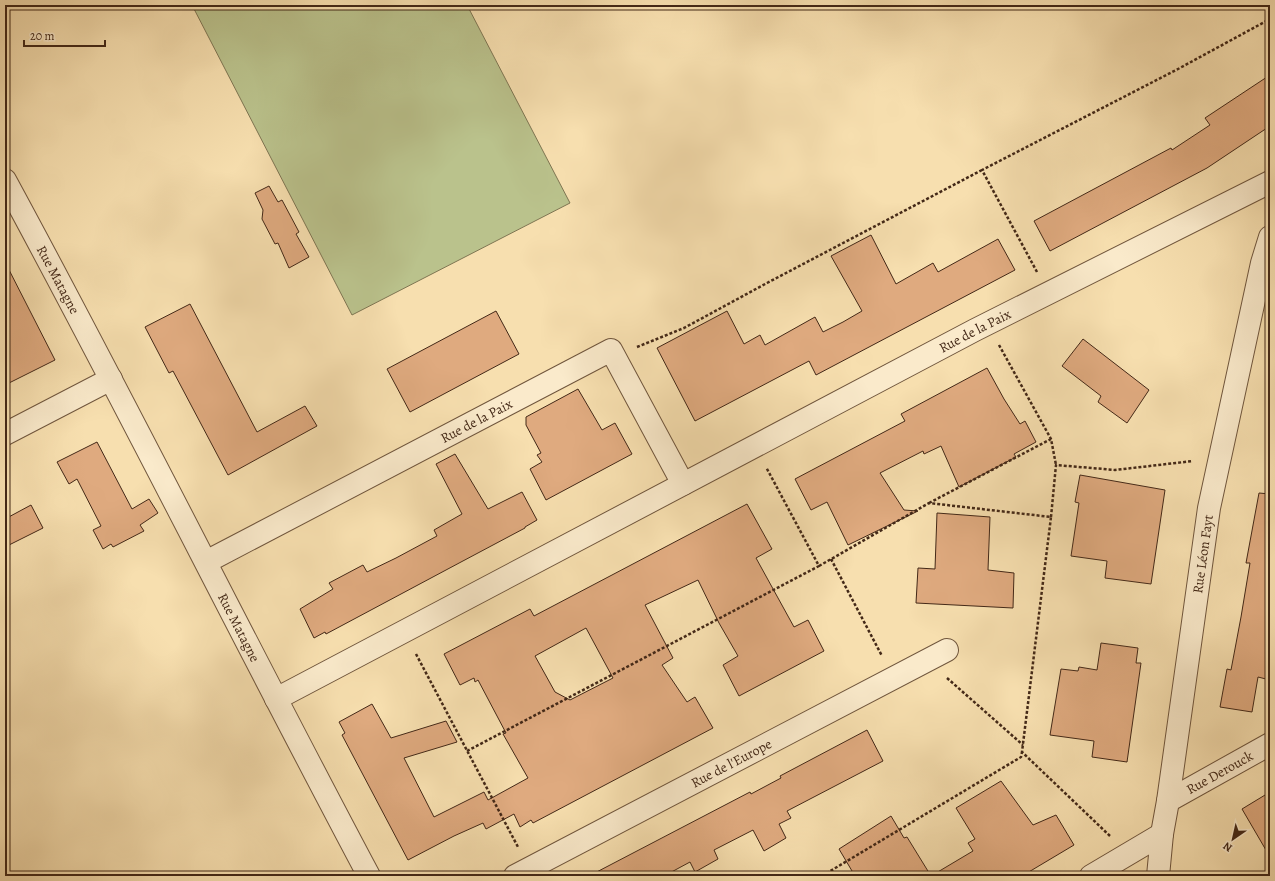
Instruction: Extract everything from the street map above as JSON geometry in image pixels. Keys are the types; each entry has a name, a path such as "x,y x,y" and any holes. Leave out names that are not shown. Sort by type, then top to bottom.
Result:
{"street":[{"name":"Rue Matagne","path":"5,180 74,306 276,699 369,876"},
{"name":"Rue de la Paix","path":"276,699 988,324 1270,182"},
{"name":"Rue Léon Fayt","path":"1158,876 1162,834 1168,801 1209,508 1262,263 1270,237"},
{"name":"Rue de la Paix","path":"206,562 611,350 614,356"},
{"path":"614,356 683,484"},
{"path":"5,434 111,379"},
{"name":"Rue de l'Europe","path":"522,872 947,650"},
{"name":"Rue Derouck","path":"1168,801 1270,744"},
{"path":"1091,876 1162,834"}],"path":[{"path":"614,356 684,328 766,283 1178,69 1270,19"},
{"path":"982,170 1049,293"},
{"path":"822,876 1021,757 1051,518 1056,465 1051,439 988,324"},
{"path":"467,751 819,566 930,503 1051,439"},
{"path":"755,446 819,566"},
{"path":"1056,465 1115,470 1220,458"},
{"path":"930,503 1051,518"},
{"path":"830,559 894,678"},
{"path":"404,632 467,751 522,872"},
{"path":"927,661 1023,745"},
{"path":"1022,752 1128,854"}],"green space":[{"path":"192,5 467,5 570,203 352,315"}],"building":[{"path":"1270,75 1270,126 1207,168 1050,251 1034,221 1171,148 1172,150 1210,125 1205,118"},
{"path":"269,186 278,202 282,200 299,232 296,234 309,257 289,268 278,243 275,244 262,219 263,210 255,193"},
{"path":"871,235 896,284 933,263 938,272 998,239 1015,270 816,375 809,361 695,421 657,348 727,311 744,344 760,335 765,345 815,317 823,332 843,322 862,311 831,256"},
{"path":"5,262 55,360 5,385"},
{"path":"190,304 257,432 305,406 317,426 228,475 173,371 169,373 145,327"},
{"path":"496,311 519,354 410,412 387,369"},
{"path":"1083,339 1149,390 1127,423 1098,402 1101,396 1062,366"},
{"path":"987,368 1020,424 1025,421 1036,442 1014,454 1016,457 959,487 941,446 924,454 923,451 880,473 904,510 918,511 848,545 827,502 811,510 795,479 905,421 901,414"},
{"path":"578,389 602,430 615,423 632,454 546,500 530,469 542,462 537,455 541,453 526,425 526,417"},
{"path":"97,442 132,509 149,499 158,513 140,525 144,531 113,547 111,544 103,549 93,530 101,526 77,479 69,484 57,462"},
{"path":"455,454 488,509 522,492 537,520 525,528 326,634 325,632 314,638 300,609 333,589 329,583 363,565 367,572 396,558 437,536 434,530 462,514 436,464"},
{"path":"1080,475 1165,490 1151,584 1105,578 1107,561 1071,556 1079,503 1075,502"},
{"path":"1259,493 1270,494 1270,659 1266,679 1258,677 1252,712 1220,707 1227,669 1231,670 1241,617 1250,563 1246,563"},
{"path":"747,504 772,549 756,558 794,627 808,620 824,651 739,696 723,665 738,656 719,623 698,580 645,605 673,658 662,665 687,702 695,697 713,728 533,823 531,820 520,827 514,814 486,829 483,823 408,860 342,735 345,733 339,722 372,704 391,738 446,721 457,742 404,758 434,817 484,792 488,800 528,778 503,734 506,733 478,680 475,682 474,678 460,685 444,654 530,609 534,616","holes":["586,628 613,678 570,700 555,692 535,656"]},
{"path":"31,505 43,528 5,547 5,519"},
{"path":"937,513 990,517 988,570 1014,573 1013,608 916,603 918,568 935,569"},
{"path":"1101,643 1138,648 1136,663 1141,663 1127,762 1092,757 1094,741 1050,735 1061,669 1078,671 1079,667 1097,670"},
{"path":"867,730 883,761 787,811 791,818 779,824 786,838 764,851 753,830 714,850 718,859 695,872 690,862 664,876 589,876 750,792 751,794 781,778 780,776"},
{"path":"1001,781 1033,825 1056,815 1074,845 1022,876 931,876 973,851 968,843 975,839 956,808"},
{"path":"1270,792 1270,857 1242,809"},
{"path":"891,816 904,838 907,837 931,876 855,876 839,849"}]}
